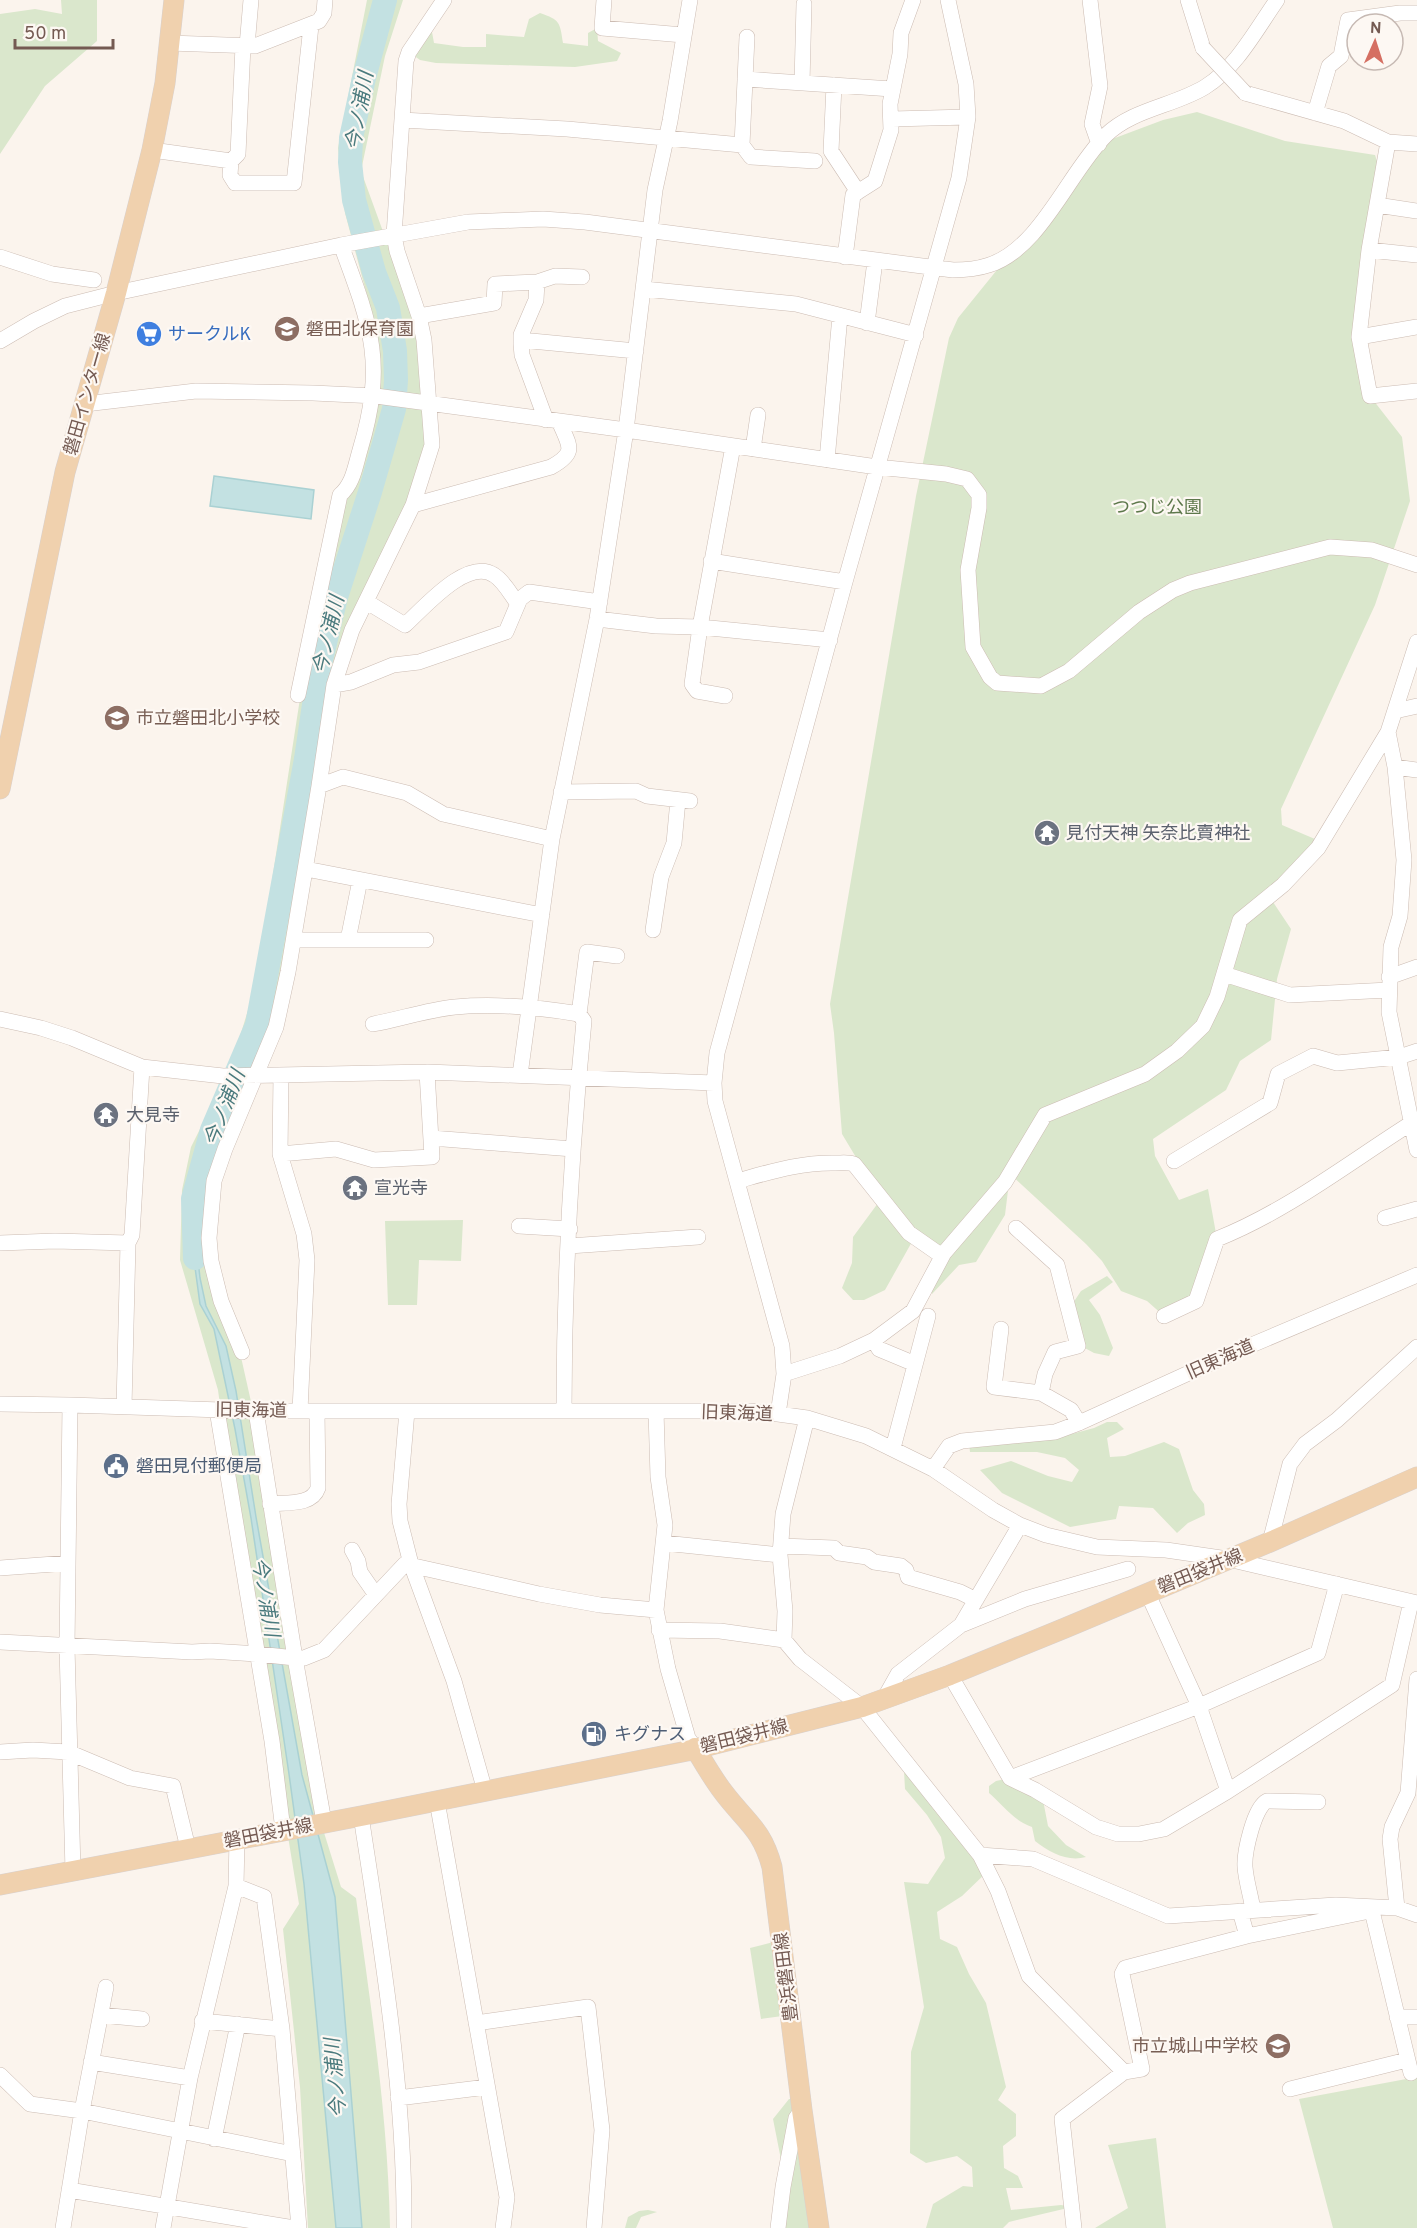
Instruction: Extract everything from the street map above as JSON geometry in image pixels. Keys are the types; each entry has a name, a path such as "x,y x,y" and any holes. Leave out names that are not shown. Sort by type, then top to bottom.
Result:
{"main road":[{"name":"磐田インター線","path":"0,789 4,753 65,472 116,293 152,150 165,83 174,0"},
{"name":"磐田袋井線","path":"0,1885 361,1816 695,1748 862,1707 950,1675 1270,1542 1417,1477"},
{"name":"豊浜磐田線","path":"695,1748 723,1792 756,1828 767,1848 772,1868 819,2228"}],"street":[{"path":"251,0 245,46 238,154 231,161 230,175 235,183 294,183 311,26"},
{"path":"169,43 255,46 319,21 324,13 325,0"},
{"path":"242,1352 221,1300 211,1261 209,1239 214,1181 254,1076 276,1027 294,940 320,786 334,685 352,630 413,505 432,446 422,403 424,340 391,236 406,61 409,52 444,0"},
{"path":"604,0 602,28 683,35"},
{"path":"520,1075 552,839 600,602 627,430 655,190 667,138 690,0"},
{"path":"845,257 853,195 875,181 891,130 890,104 900,54 901,33 913,0"},
{"path":"778,1414 784,1374 782,1346 715,1101 717,1053 845,582 959,178 968,117 966,84 948,0"},
{"path":"1090,0 1100,86 1092,124 1099,144"},
{"path":"1188,0 1203,48 1245,93 1344,121 1388,142 1417,144"},
{"path":"0,341 65,306 116,293 343,244 468,222 543,219 874,261 974,270 990,265 1014,252 1028,240 1107,134 1130,118 1203,88 1222,75 1277,0"},
{"path":"802,83 804,4"},
{"path":"1315,112 1329,66 1341,56 1348,20 1417,13"},
{"path":"747,37 742,145 751,157 815,161"},
{"path":"745,80 892,89"},
{"path":"834,85 831,151 858,192"},
{"path":"892,119 968,117"},
{"path":"402,120 567,129 742,145"},
{"path":"1388,142 1370,250 1359,337 1370,396 1417,391"},
{"path":"152,150 231,161"},
{"path":"1377,205 1417,210"},
{"path":"298,695 340,495 350,487 375,396 374,358 367,316 343,244"},
{"path":"1370,250 1417,255"},
{"path":"0,257 52,274 94,280"},
{"path":"867,323 874,261"},
{"path":"418,316 494,303 495,284 537,282 555,276 582,277"},
{"path":"413,505 551,467 566,459 569,452 568,445 552,420 522,355 521,335 536,300 537,282"},
{"path":"644,289 796,304 916,335"},
{"path":"827,460 840,316"},
{"path":"1359,337 1417,327"},
{"path":"521,340 636,351"},
{"path":"85,404 196,392 280,392 375,396 877,467 946,474 967,479 979,495 979,508 968,570 973,646 990,677 997,683 1041,686 1069,671 1139,612 1173,590 1190,583 1330,547 1372,550 1417,565"},
{"path":"753,449 758,415"},
{"path":"725,696 697,691 692,684 711,561 733,446"},
{"path":"711,561 845,582"},
{"path":"367,602 405,625 458,578 472,571 483,570 493,574 518,604"},
{"path":"334,685 351,682 393,665 419,662 506,632 520,599 529,592 600,602"},
{"path":"597,620 656,626 700,627 830,640"},
{"path":"784,1374 840,1356 874,1340 914,1311 942,1256 1005,1182 1045,1115 1145,1074 1177,1051 1203,1026 1217,997 1240,920 1284,885 1318,848 1388,732 1417,642"},
{"path":"1395,711 1417,706"},
{"path":"1388,732 1410,850 1404,860 1400,916 1391,947 1389,1012 1417,1150"},
{"path":"1395,767 1417,770"},
{"path":"320,786 343,777 407,793 443,814 552,839"},
{"path":"561,792 636,791 647,796 684,800 674,843 661,877 653,930"},
{"path":"306,869 542,915"},
{"path":"348,940 360,880"},
{"path":"294,940 426,940"},
{"path":"564,1411 564,1333 573,1149 584,1021 579,1014 588,952 616,956"},
{"path":"1224,974 1290,995 1389,984 1417,967"},
{"path":"373,1024 452,1007 488,1005 529,1006 579,1014"},
{"path":"0,1019 72,1038 142,1067 223,1076 427,1072 714,1083"},
{"path":"1174,1161 1270,1103 1278,1074 1313,1056 1337,1064 1399,1057 1417,1051"},
{"path":"124,1407 128,1243 132,1235 142,1067"},
{"path":"280,1154 336,1149 375,1160 432,1157 427,1072"},
{"path":"280,1075 280,1154 304,1234 307,1260 300,1411"},
{"path":"1164,1316 1196,1301 1217,1239 1279,1210 1410,1124"},
{"path":"431,1138 573,1149"},
{"path":"737,1181 816,1162 849,1162 854,1164 909,1233 942,1256"},
{"path":"1384,1218 1417,1209"},
{"path":"519,1226 570,1229"},
{"path":"1016,1228 1057,1265 1078,1346 1055,1352 1045,1374 1041,1393"},
{"path":"569,1246 698,1237"},
{"path":"0,1242 128,1243"},
{"name":"旧東海道","path":"0,1404 254,1411 750,1412 807,1418 866,1436 933,1469 950,1446 962,1442 1055,1432 1417,1275"},
{"path":"892,1448 928,1316"},
{"path":"1001,1329 994,1387 1041,1393 1071,1410 1079,1423"},
{"path":"874,1340 879,1349 915,1364"},
{"path":"1270,1542 1290,1464 1305,1444 1337,1420 1417,1347"},
{"path":"70,1405 67,1647 68,1752 73,1871"},
{"path":"217,1410 287,1830"},
{"path":"254,1411 321,1823"},
{"path":"270,1504 307,1500 315,1496 318,1488 317,1411"},
{"path":"407,1411 399,1504 400,1521 411,1564 454,1681 485,1791"},
{"path":"656,1411 658,1477 665,1525 656,1610 668,1669 688,1738 695,1748"},
{"path":"784,1640 785,1611 781,1550 783,1514 807,1418"},
{"path":"933,1469 993,1510 1020,1525 1065,1541 1097,1547 1166,1550 1228,1559 1414,1603 1392,1685 1228,1791 1164,1829 1139,1834 1118,1834 1096,1827 1035,1790 1010,1778 950,1675"},
{"path":"961,1625 1020,1525"},
{"path":"664,1543 781,1550 834,1548 840,1552 867,1557 874,1562 901,1566 906,1570 908,1577 960,1592 976,1600"},
{"path":"352,1550 360,1572 376,1595"},
{"path":"0,1568 68,1563"},
{"path":"0,1642 304,1658 324,1650 405,1564 539,1594 600,1605 656,1610"},
{"path":"884,1699 898,1674 961,1625 1025,1599 1128,1569"},
{"path":"1010,1778 1199,1706 1318,1653 1337,1584"},
{"path":"1148,1592 1199,1706 1228,1791"},
{"path":"659,1630 720,1631 784,1640 800,1659 862,1707 980,1855 998,1891 1029,1976 1124,2072"},
{"path":"1397,1908 1390,1839 1392,1827 1408,1793 1417,1679"},
{"path":"0,1752 33,1750 68,1752 130,1778 173,1786 188,1848"},
{"path":"437,1801 507,2197 503,2228"},
{"path":"1247,1936 1245,1865 1255,1813 1261,1804 1267,1802 1318,1802"},
{"path":"361,1816 381,1948 398,2098 404,2228"},
{"path":"163,2228 202,2021 236,1886 237,1839"},
{"path":"980,1855 1033,1859 1168,1916 1336,1905 1397,1908 1417,1915"},
{"path":"69,2190 296,2228 293,2154 282,2029 264,1897 236,1886"},
{"path":"1074,2228 1062,2119 1124,2072 1142,2069 1122,1974 1125,1968 1247,1936 1397,1908 1417,1900"},
{"path":"1290,2089 1409,2066 1372,1911"},
{"path":"63,2228 82,2111 106,1987"},
{"path":"476,2023 588,2007 602,2130 594,2228"},
{"path":"100,2015 142,2019"},
{"path":"1397,2017 1417,2017"},
{"path":"202,2021 282,2029"},
{"path":"214,2139 238,2024"},
{"path":"92,2062 190,2078"},
{"path":"0,2075 30,2104 82,2111 293,2154"},
{"path":"398,2098 487,2087"},
{"path":"778,2228 796,2118 802,2110"}],"green space":[{"path":"61,0 97,0 97,41 45,86 0,154 0,14 35,9 62,14"},
{"path":"367,0 403,0 385,56 361,171 413,314 432,445 334,685 274,1031 214,1175 210,1246 241,1357 256,1424 321,1823 341,1887 356,1898 382,2104 390,2228 308,2228 300,2087 283,1929 299,1904 231,1486 218,1390 180,1260 182,1190 191,1147 230,1069 256,984 307,653 353,476 375,416 373,318 345,213 338,148"},
{"path":"540,13 558,23 563,43 588,46 588,33 597,28 598,41 621,53 617,61 575,67 436,63 420,60 409,52 424,30 432,32 434,43 463,47 486,47 486,34 524,37 529,19"},
{"name":"つつじ公園","path":"1197,112 1285,141 1375,155 1382,176 1359,337 1370,396 1402,437 1410,501 1375,605 1281,809 1282,825 1322,842 1269,896 1291,929 1277,979 1271,1040 1240,1061 1226,1090 1153,1139 1155,1156 1179,1200 1208,1189 1217,1239 1208,1288 1164,1316 1147,1301 1121,1291 1102,1261 1086,1244 1010,1174 1005,1215 976,1262 959,1265 932,1294 931,1287 939,1262 913,1240 885,1290 864,1300 853,1300 842,1288 852,1263 853,1237 881,1199 842,1134 830,1004 916,496 949,338 958,318 1099,144 1163,120"},
{"path":"463,1220 461,1261 419,1260 417,1305 388,1305 385,1221"},
{"path":"1107,1276 1113,1282 1089,1300 1100,1315 1113,1348 1109,1356 1094,1353 1083,1347 1071,1306 1081,1291"},
{"path":"1107,1422 1117,1422 1124,1429 1107,1438 1110,1457 1125,1456 1164,1442 1179,1449 1193,1490 1204,1504 1205,1515 1188,1523 1177,1533 1153,1508 1119,1506 1116,1519 1070,1527 1002,1493 980,1470 1011,1461 1048,1476 1072,1482 1079,1470 1065,1458 1037,1452 970,1452 968,1433 1068,1435"},
{"path":"904,1771 988,1871 962,1896 937,1912 940,1939 957,1947 986,2003 1006,2087 998,2100 1016,2114 1016,2136 1003,2146 1004,2168 1018,2176 1023,2188 1006,2188 1011,2210 1061,2205 1072,2207 1009,2222 1003,2228 926,2228 933,2204 963,2186 973,2187 972,2167 957,2156 926,2163 910,2153 911,2052 924,2007 904,1882 928,1884 945,1858 941,1837 927,1815 905,1789"},
{"path":"1010,1778 1043,1800 1048,1826 1066,1845 1086,1857 1073,1858 1053,1853 1035,1841 1032,1827 1014,1817 989,1793 989,1786 996,1781"},
{"path":"781,1940 790,2015 761,2019 750,1948"},
{"path":"1417,2077 1417,2228 1333,2228 1299,2099"},
{"path":"800,2098 814,2228 779,2228 787,2190 773,2119 789,2099"},
{"path":"1156,2138 1166,2228 1095,2228 1128,2208 1108,2145"},
{"path":"639,2211 657,2212 641,2217 636,2228 625,2228 628,2217"}],"water":[{"path":"214,476 314,490 311,519 210,506"},
{"path":"194,1225 200,1278 206,1306 226,1346 236,1391 302,1775 335,1897 362,2228 336,2228 304,1884 289,1774 251,1518 235,1429 214,1329 200,1304 191,1238"}],"waterway":[{"name":"今ノ浦川","path":"195,1258 193,1199 212,1130 257,1025 306,759 320,664 336,597 394,409 395,351 388,308 374,272 354,200 350,162 351,138 385,0"}],"place":[{"name":"磐田北保育園","path":"287,329"},
{"name":"サークルK","path":"149,334"},
{"name":"市立磐田北小学校","path":"117,718"},
{"name":"見付天神 矢奈比賣神社","path":"1047,833"},
{"name":"大見寺","path":"106,1115"},
{"name":"宣光寺","path":"355,1188"},
{"name":"磐田見付郵便局","path":"116,1466"},
{"name":"キグナス","path":"594,1734"},
{"name":"市立城山中学校","path":"1278,2046"}]}
